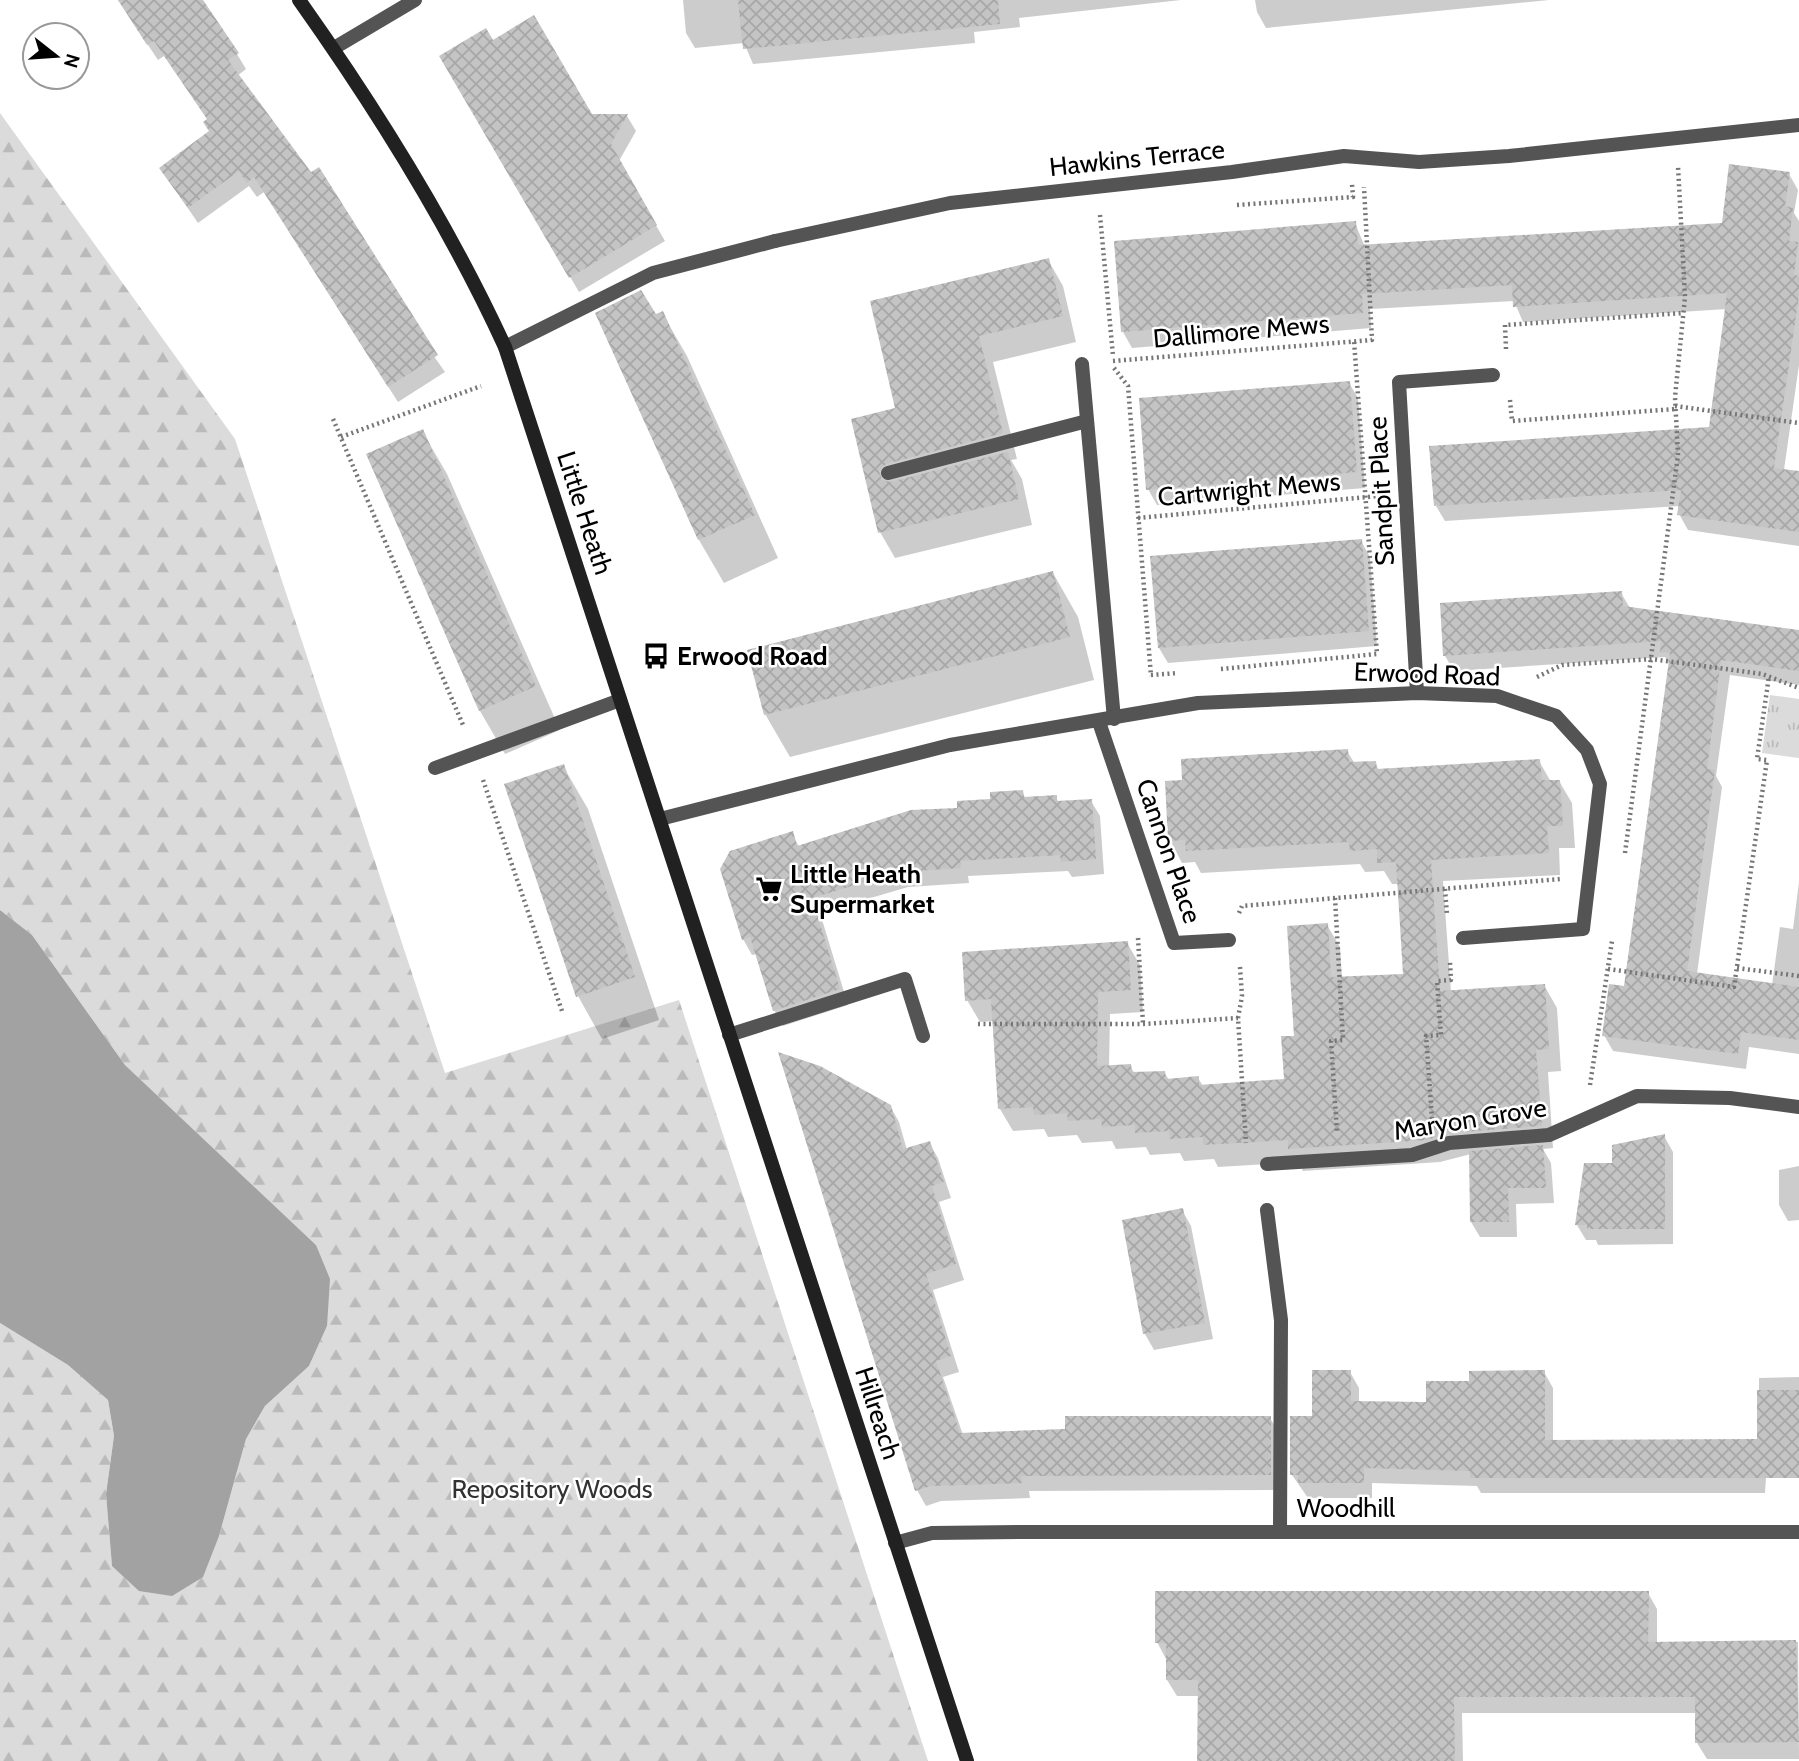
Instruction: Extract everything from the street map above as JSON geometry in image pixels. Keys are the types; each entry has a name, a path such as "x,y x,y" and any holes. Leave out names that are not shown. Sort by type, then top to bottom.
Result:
{"main road":[{"name":"Little Heath","path":"299,0 334,48 435,209 474,281 505,347 744,1079"},
{"name":"Hillreach","path":"744,1079 967,1761"}],"street":[{"path":"334,48 415,0"},
{"name":"Hawkins Terrace","path":"505,347 653,273 775,242 950,203 1232,172 1344,156 1419,162 1799,125"},
{"path":"1082,364 1114,719"},
{"name":"Sandpit Place","path":"1417,693 1399,382 1493,375"},
{"path":"888,473 1087,421"},
{"name":"Erwood Road","path":"660,819 950,745 1099,722 1198,703 1417,693 1497,696 1556,716 1587,750 1600,784 1583,929 1463,938"},
{"path":"435,768 620,700"},
{"name":"Cannon Place","path":"1099,722 1174,943 1229,940"},
{"path":"729,1035 905,979 923,1036"},
{"name":"Maryon Grove","path":"1267,1164 1412,1155 1449,1143 1549,1135 1637,1096 1730,1098 1799,1107"},
{"path":"1267,1210 1281,1320 1280,1532"},
{"name":"Woodhill","path":"895,1543 932,1533 1799,1532"}],"path":[{"path":"1624,862 1678,456 1675,408 1685,297 1676,138"},
{"name":"Dallimore Mews","path":"1113,361 1372,340 1364,209"},
{"path":"1100,214 1114,368 1128,386 1154,712"},
{"path":"1507,362 1505,325 1684,313"},
{"path":"1217,669 1377,654 1354,341"},
{"path":"341,438 481,386"},
{"path":"1510,397 1512,421 1675,408 1799,423"},
{"path":"333,419 474,753 563,1014"},
{"name":"Cartwright Mews","path":"1138,518 1405,494"},
{"path":"1497,696 1562,665 1652,659 1769,676 1799,688"},
{"path":"1151,676 1191,672"},
{"path":"1608,969 1734,987 1767,760 1757,759 1769,676"},
{"path":"1229,940 1242,906 1589,877"},
{"path":"1446,888 1448,928"},
{"path":"1335,898 1343,1040 1331,1041 1339,1161"},
{"path":"1143,1024 1138,934 1167,922"},
{"path":"1585,1120 1614,929"},
{"path":"1434,1148 1426,1036 1441,1035 1437,981 1451,980 1449,954"},
{"path":"1240,957 1242,996 1238,1018 1246,1151"},
{"path":"1737,968 1799,976"},
{"path":"978,1024 1143,1024 1238,1018"}],"green space":[{"name":"Repository Woods","path":"0,113 235,439 445,1073 679,1000 928,1761 0,1761 0,1323 68,1365 108,1400 114,1436 106,1494 112,1566 219,1536 246,1439 265,1406 309,1366 327,1326 316,1245 125,1065 32,935 0,910"},
{"path":"1770,695 1799,699 1799,758 1762,753"}],"shaded area":[{"path":"0,910 32,935 125,1065 316,1245 330,1279 327,1326 309,1366 265,1406 246,1439 219,1536 203,1577 172,1596 139,1591 112,1566 106,1494 114,1436 108,1400 68,1365 0,1323"}],"building":[{"path":"118,0 203,0 239,53 228,60 311,172 319,167 438,355 388,387 254,177 247,183 239,171 188,208 159,168 209,131 203,122 207,119 154,41 147,45"},
{"path":"738,0 998,0 1000,24 743,49"},
{"path":"534,15 592,114 628,114 611,144 657,225 569,278 439,56 486,28 493,40"},
{"path":"1729,164 1790,172 1785,206 1793,208 1789,241 1798,242 1794,275 1799,276 1799,295 1774,468 1799,471 1799,532 1677,515 1681,490 1434,506 1429,446 1709,427 1727,293 1513,307 1512,285 1362,294 1363,313 1121,332 1114,241 1356,221 1358,245 1722,223"},
{"path":"1049,258 1063,316 979,336 1003,433 886,464 879,471 882,480 890,482 1008,452 1019,499 878,533 851,419 895,408 870,301"},
{"path":"641,290 656,314 663,311 755,515 698,540 595,313"},
{"path":"1350,381 1357,472 1146,490 1139,398"},
{"path":"423,429 536,686 479,711 366,454"},
{"path":"1362,539 1369,631 1158,648 1150,556"},
{"path":"1053,571 1070,637 764,715 747,650"},
{"path":"1622,591 1623,606 1799,630 1799,671 1721,660 1707,769 1715,770 1687,971 1799,987 1799,1040 1741,1032 1738,1054 1602,1036 1609,984 1624,986 1670,653 1660,652 1661,641 1443,656 1440,603"},
{"path":"1348,749 1349,762 1376,761 1377,769 1540,759 1542,780 1560,780 1563,826 1547,826 1549,853 1431,860 1440,991 1545,984 1549,1049 1536,1050 1542,1126 1448,1133 1427,1140 1288,1149 1288,1140 1203,1145 1203,1137 1170,1139 1169,1131 1135,1133 1135,1125 1102,1127 1101,1119 1068,1121 1067,1113 1034,1115 1033,1107 998,1109 991,999 965,1001 962,952 1128,941 1131,990 1098,992 1097,1066 1131,1064 1132,1072 1165,1071 1166,1079 1199,1076 1199,1085 1284,1079 1281,1036 1294,1036 1287,926 1328,923 1331,977 1403,974 1396,862 1377,863 1377,849 1350,851 1349,842 1186,851 1185,840 1168,841 1165,781 1182,780 1181,759"},
{"path":"564,764 635,977 576,997 504,784"},
{"path":"1023,790 1024,797 1057,795 1057,801 1092,799 1096,859 1061,862 1060,855 960,861 961,868 898,872 812,898 840,989 773,1011 750,937 742,940 720,869 730,851 793,831 797,846 911,810 957,808 957,801 990,799 990,792"},
{"path":"778,1052 820,1066 891,1105 903,1149 930,1141 944,1182 932,1186 956,1264 926,1274 951,1356 936,1361 960,1433 1065,1429 1065,1416 1271,1416 1271,1475 1021,1476 1022,1483 931,1486 915,1491"},
{"path":"1665,1134 1665,1229 1587,1229 1587,1225 1575,1225 1584,1163 1612,1163 1612,1145"},
{"path":"1543,1145 1546,1188 1508,1188 1509,1222 1470,1222 1469,1151"},
{"path":"1183,1208 1205,1323 1143,1334 1122,1220"},
{"path":"1312,1370 1351,1370 1351,1401 1426,1402 1426,1381 1469,1381 1469,1371 1545,1370 1545,1440 1757,1439 1757,1390 1799,1390 1799,1478 1470,1478 1470,1471 1364,1468 1364,1483 1298,1483 1298,1475 1290,1475 1290,1416 1312,1416"},
{"path":"1155,1591 1649,1591 1648,1642 1796,1640 1799,1742 1695,1743 1695,1697 1454,1697 1455,1761 1197,1761 1198,1680 1166,1680 1166,1643 1155,1643"}],"place":[{"name":"Erwood Road","path":"656,656"},
{"name":"Little Heath Supermarket","path":"769,889"}]}
